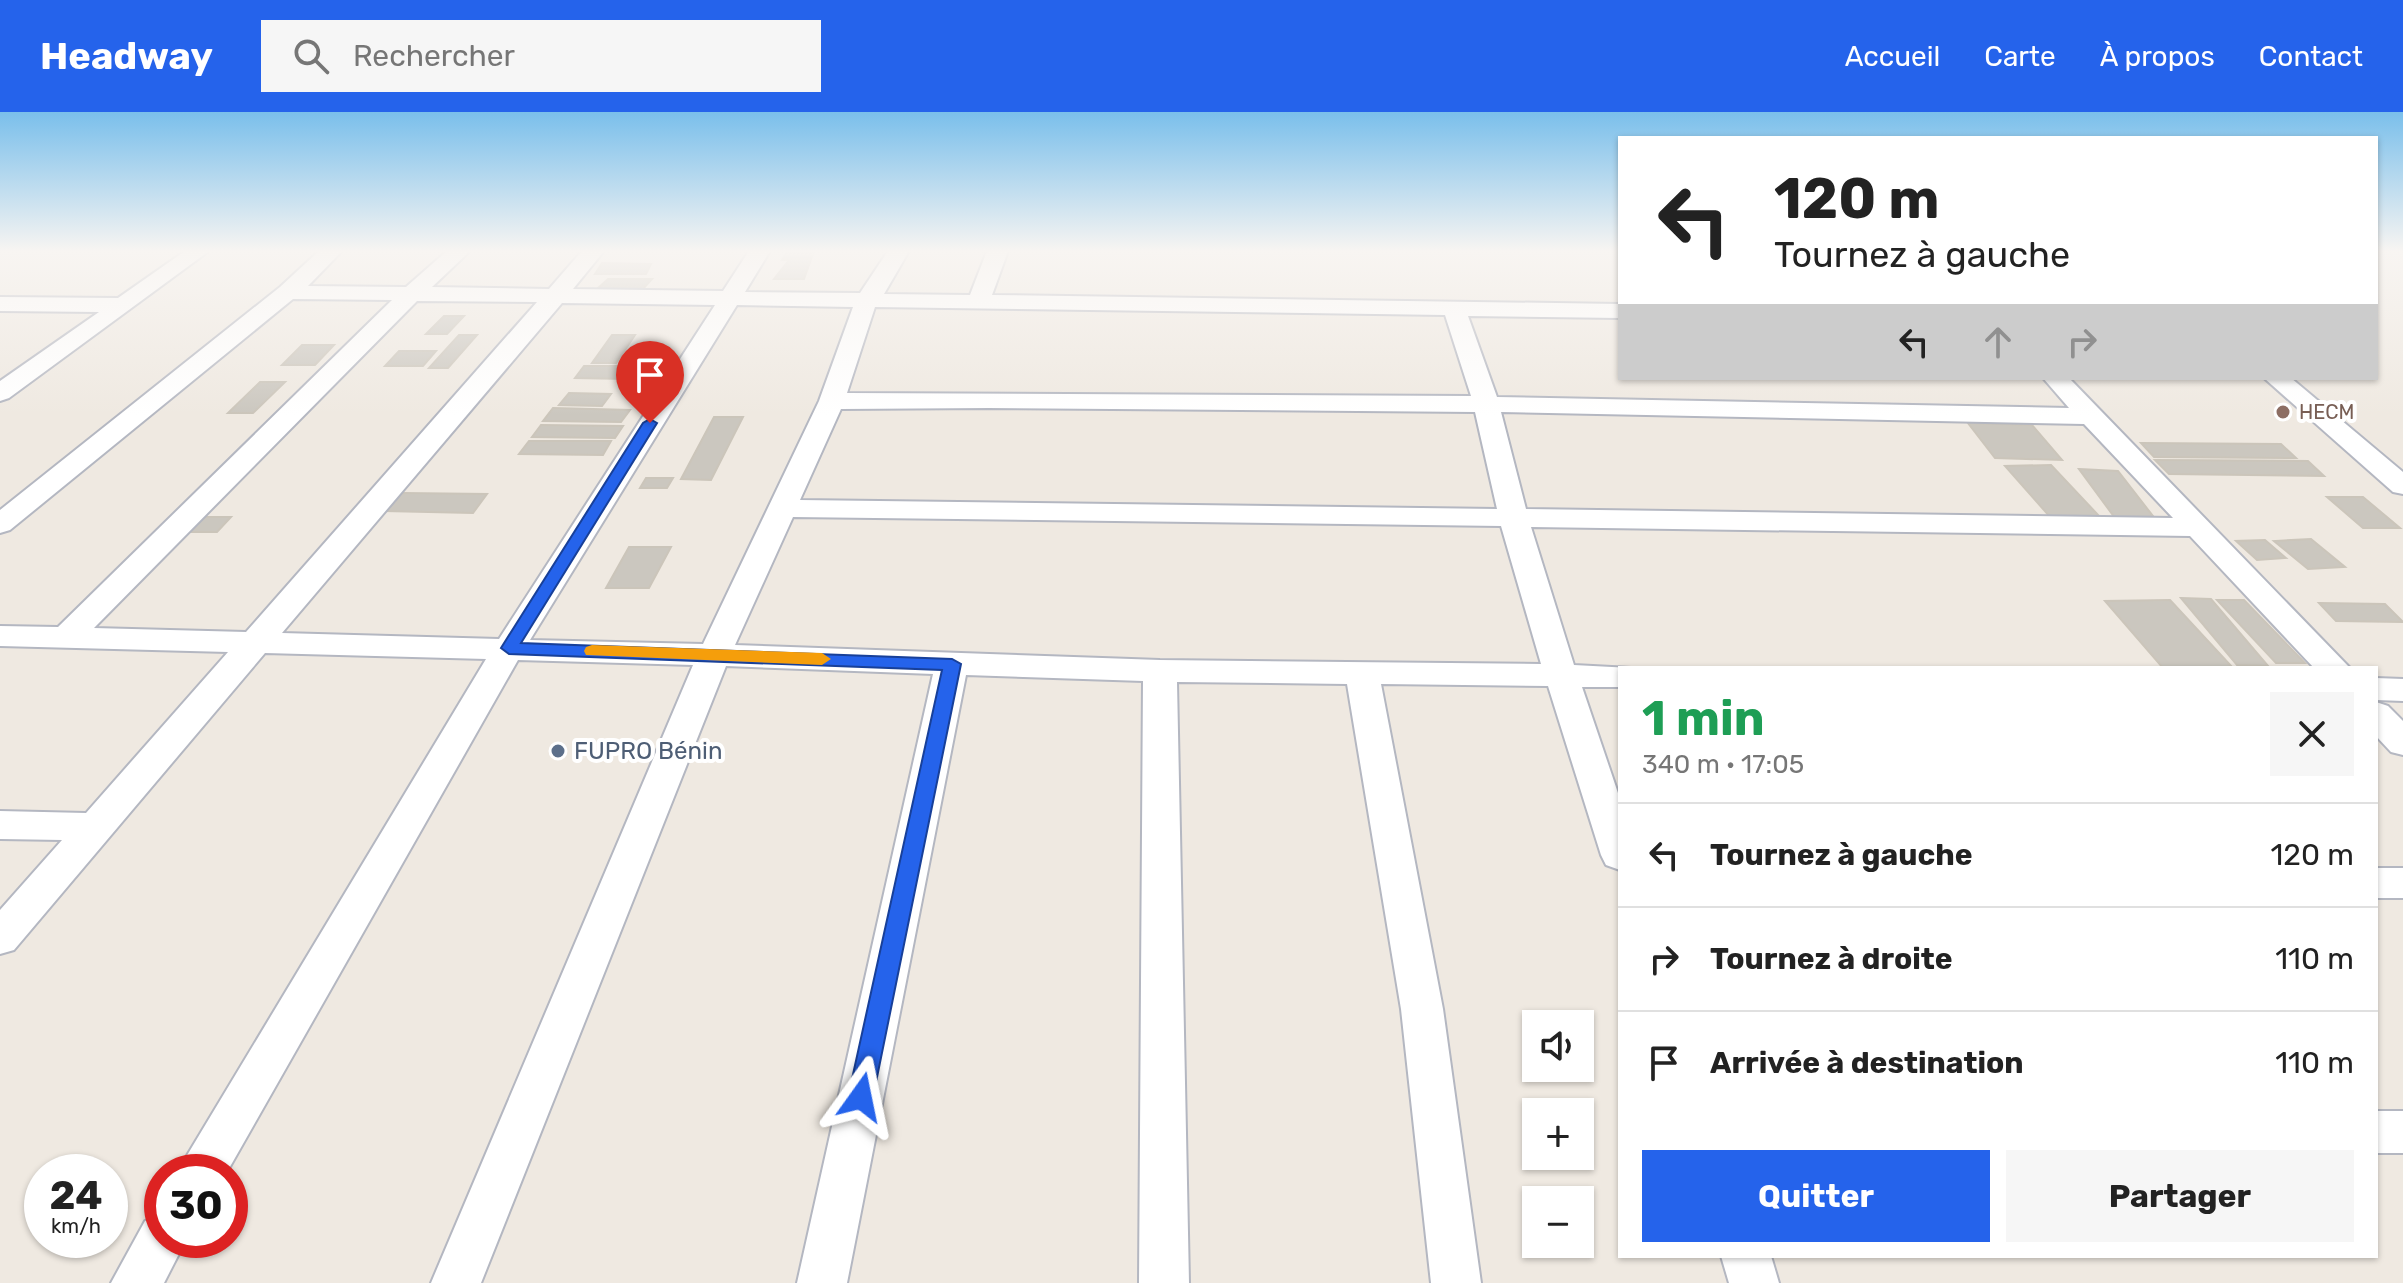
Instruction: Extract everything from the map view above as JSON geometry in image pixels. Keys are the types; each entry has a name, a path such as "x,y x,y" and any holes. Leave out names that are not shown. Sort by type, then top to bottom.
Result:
{"street":[{"path":"2,390 123,306"},
{"path":"0,524 14,499 270,306"},
{"path":"68,636 399,306"},
{"path":"0,938 547,306"},
{"path":"212,1154 509,648 726,306"},
{"path":"456,1283 714,655 832,401 864,306"},
{"path":"1255,306 1618,311"},
{"path":"1454,309 1487,406 1513,517 1618,849"},
{"path":"2057,380 2331,666"},
{"path":"2278,380 2403,486"},
{"path":"832,401 1062,400 2090,416"},
{"path":"783,508 2196,527"},
{"path":"0,636 509,648 1160,671 1618,676"},
{"path":"822,1283 952,664"},
{"path":"1160,671 1164,1283"},
{"path":"1362,673 1422,1009 1456,1283"},
{"path":"2378,689 2403,690"},
{"path":"2378,716 2403,743"},
{"path":"0,825 93,827"},
{"path":"2378,883 2403,883"},
{"path":"2378,1132 2403,1132"},
{"path":"136,1283 150,1258"},
{"path":"1747,1258 1754,1283"}],"building":[{"path":"444,316 464,316 447,334 426,334"},
{"path":"459,335 477,335 448,368 429,368"},
{"path":"612,335 635,335 616,363 592,363"},
{"path":"302,345 334,345 315,365 282,365"},
{"path":"399,351 436,351 423,366 385,366"},
{"path":"584,366 637,366 628,379 575,378"},
{"path":"260,382 285,382 253,413 228,413"},
{"path":"569,393 611,394 602,406 559,405"},
{"path":"553,408 630,410 621,422 543,421"},
{"path":"714,417 743,417 711,480 681,479"},
{"path":"1968,423 2032,425 2062,460 1995,458"},
{"path":"541,425 623,426 615,438 532,437"},
{"path":"529,441 611,441 603,455 519,454"},
{"path":"2141,443 2281,444 2296,458 2154,457"},
{"path":"2155,460 2308,461 2324,476 2169,474"},
{"path":"2051,465 2100,517 2051,518 2005,466"},
{"path":"2079,469 2118,471 2156,520 2115,518"},
{"path":"646,478 673,478 667,488 640,488"},
{"path":"402,493 487,494 473,513 386,511"},
{"path":"2327,497 2363,497 2400,528 2363,528"},
{"path":"204,517 231,517 217,532 190,532"},
{"path":"2311,539 2345,567 2308,569 2274,541"},
{"path":"2265,540 2286,558 2257,560 2236,541"},
{"path":"629,547 671,547 649,588 606,588"},
{"path":"2181,598 2211,599 2268,666 2237,665"},
{"path":"2170,600 2231,666 2161,666 2105,601"},
{"path":"2217,600 2244,600 2305,663 2276,663"},
{"path":"2319,603 2385,604 2403,622 2336,621"}],"slow traffic":[{"path":"592,651 822,659"}],"place":[{"name":"HECM","path":"2283,412"},
{"name":"FUPRO Bénin","path":"558,751"}],"route":[{"path":"650,423 509,648 952,664 861,1097"}]}
